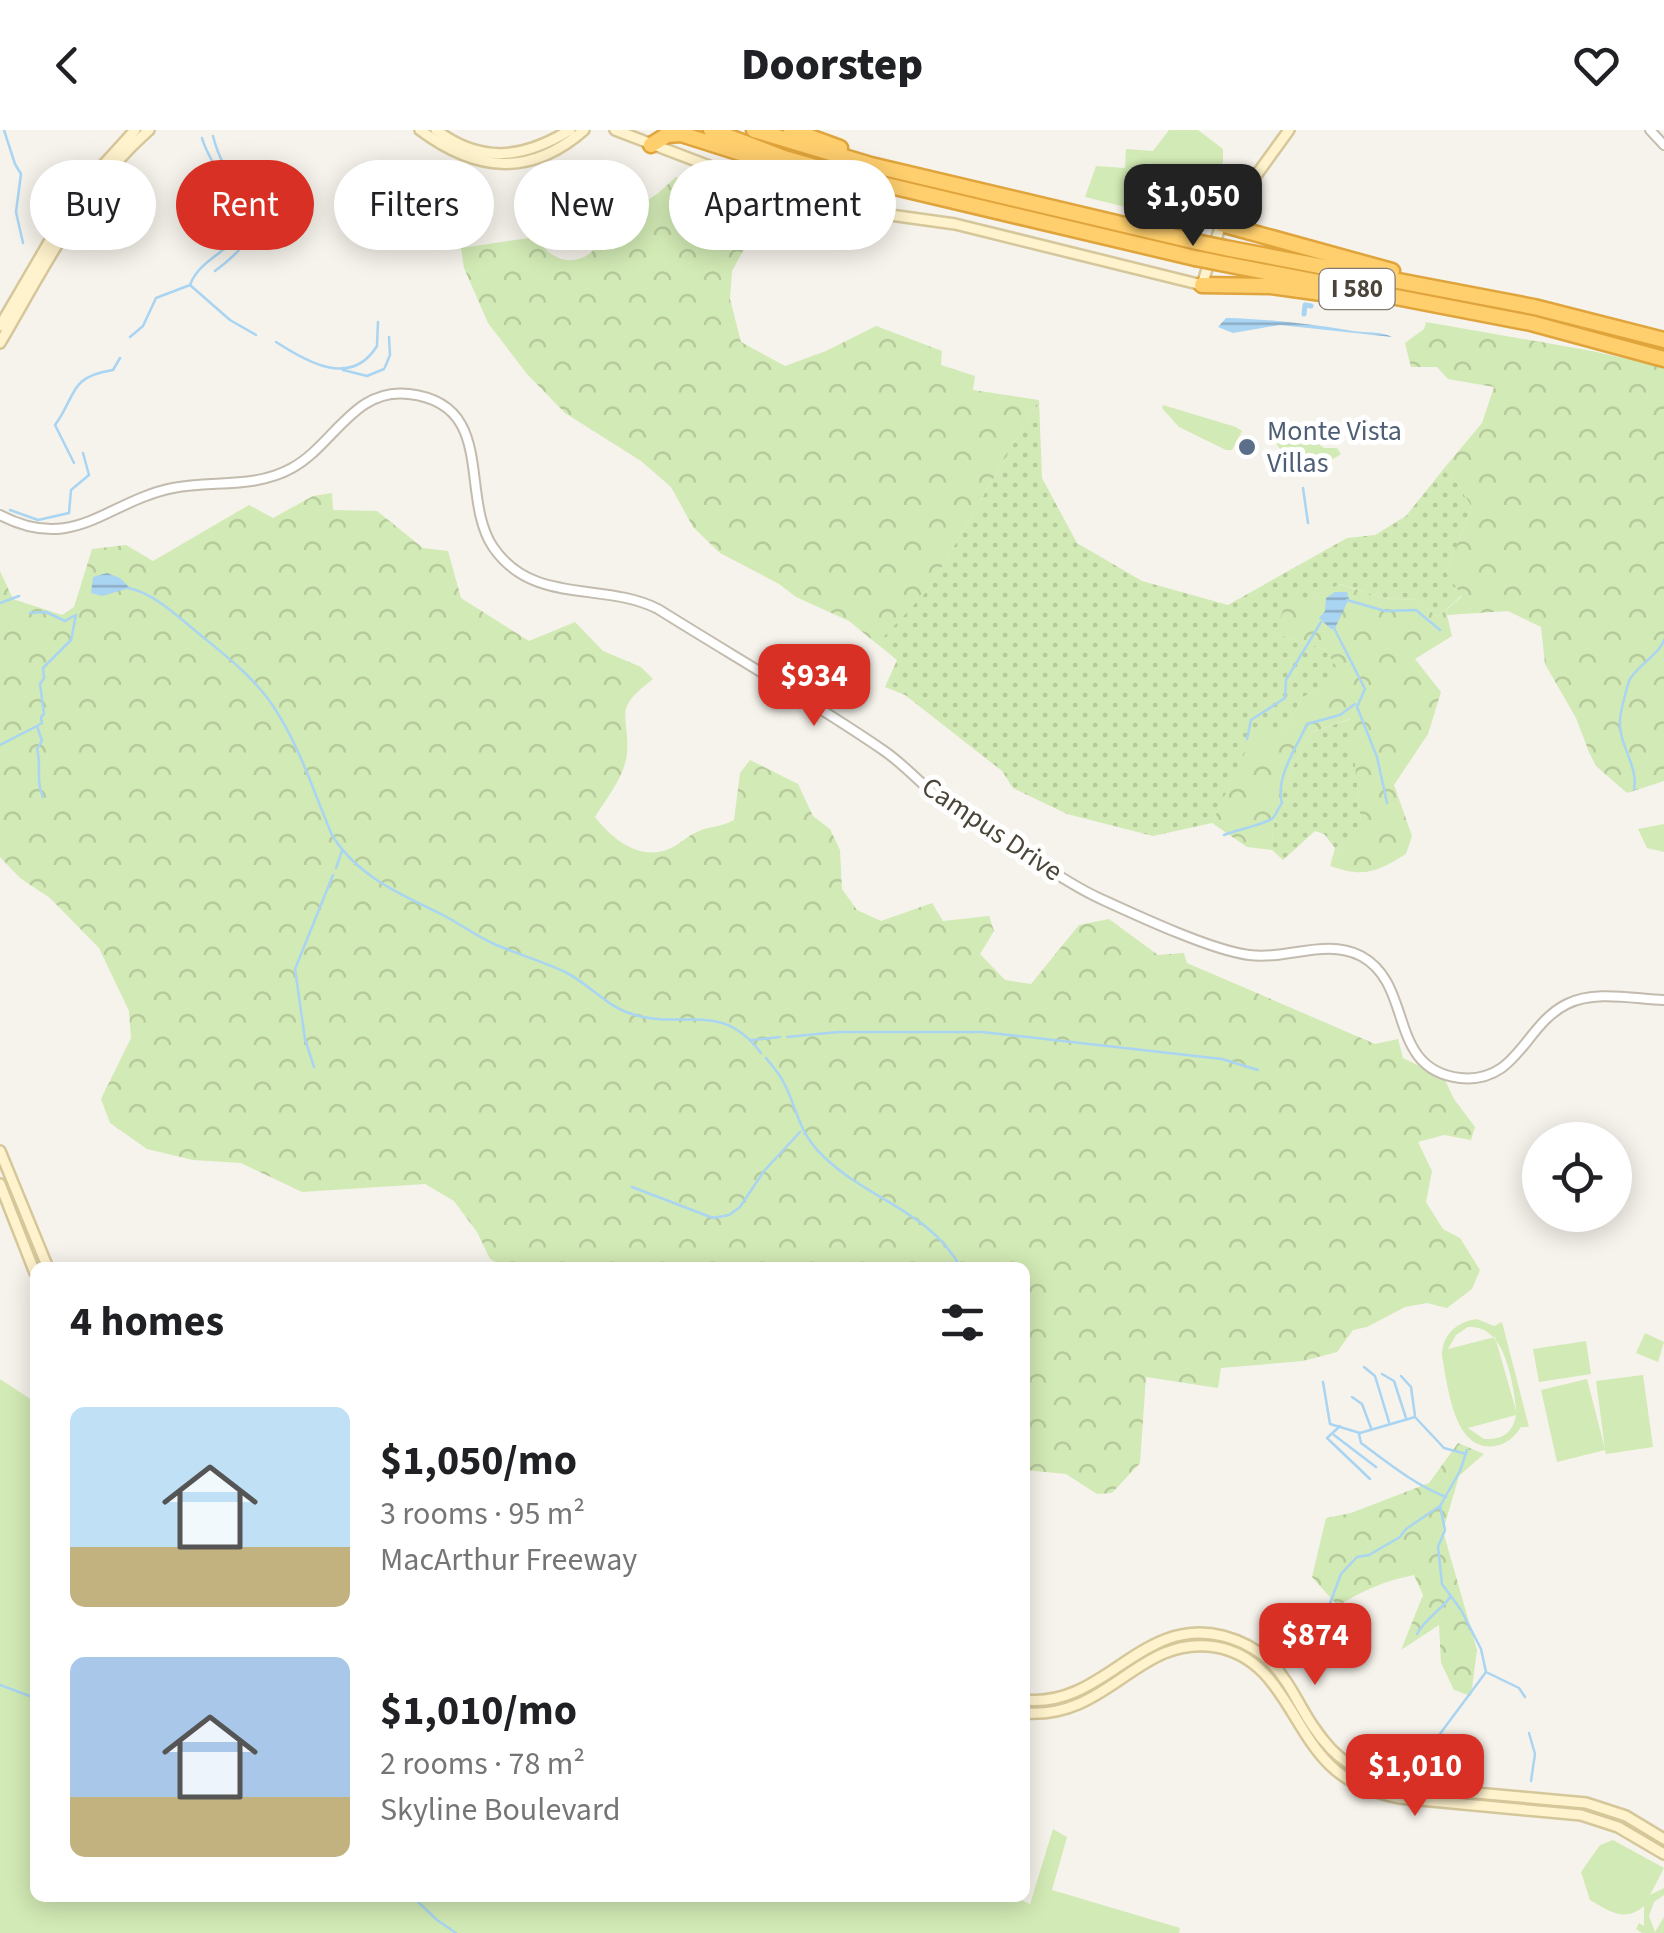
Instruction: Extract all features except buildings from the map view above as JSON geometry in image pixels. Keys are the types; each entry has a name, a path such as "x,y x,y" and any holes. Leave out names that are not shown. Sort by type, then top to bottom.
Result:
{"highway":[{"name":"I 580","path":"710,130 796,160"},
{"name":"I 580","path":"754,130 836,160"},
{"path":"791,130 852,153 858,160"},
{"path":"652,145 668,135 681,134 764,160"},
{"name":"I 580","path":"896,178 1198,250 1220,263 1495,316 1664,358"},
{"path":"1220,224 1413,277 1434,288"},
{"name":"I 580","path":"1198,250 1225,248 1434,288 1664,340"},
{"path":"1202,285 1271,286 1495,316"},
{"path":"1534,308 1664,330"}],"main road":[{"path":"0,326 77,194 135,130"},
{"path":"0,344 85,200 114,163 149,130"},
{"path":"420,130 459,156 495,164 542,154 584,130"},
{"path":"436,130 463,148 495,154 529,149 570,130"},
{"path":"615,130 712,166 876,213 962,225 1202,285 1220,224 1289,130"},
{"path":"0,1150 46,1262"},
{"path":"0,1184 30,1262"},
{"path":"1030,1700 1078,1693 1140,1650 1167,1638 1198,1633 1220,1636 1241,1642 1273,1662 1328,1746 1370,1776 1398,1786 1586,1803 1626,1816 1664,1839"},
{"path":"1030,1712 1081,1705 1158,1654 1198,1646 1218,1648 1234,1652 1262,1670 1331,1766 1376,1792 1399,1798 1582,1814 1618,1827 1664,1854"}],"street":[{"path":"1650,130 1664,145"},
{"name":"Campus Drive","path":"0,515 36,527 77,526 157,492 259,481 302,462 362,404 386,395 422,396 449,411 465,431 473,453 484,531 497,552 520,574 548,587 618,594 658,609 884,751 952,809 1101,900 1244,954 1275,956 1327,948 1360,956 1384,975 1410,1044 1435,1070 1467,1078 1500,1070 1519,1055 1550,1015 1576,1000 1664,1000"}],"green space":[{"path":"1169,130 1198,130 1223,149 1223,162 1208,182 1230,199 1210,228 1085,197 1096,166 1125,168 1126,149 1153,151"},
{"path":"669,183 669,250 743,250 732,271 730,299 741,342 785,366 876,326 942,351 941,365 975,376 973,390 1039,400 929,589 877,644 849,621 796,597 720,553 693,527 671,487 641,461 565,413 527,374 488,323 464,268 461,250 494,250 494,243 514,240 514,250 547,250 567,260 594,250 649,250 649,199"},
{"path":"1426,322 1664,367 1664,781 1627,793 1596,766 1576,718 1545,664 1541,627 1508,611 1447,615 1452,636 1415,659 1441,692 1428,734 1394,785 1412,836 1406,854 1370,871 1352,872 1330,866 1361,821 1350,719 1312,732 1278,803 1272,850 1247,847 1212,823 1254,734 1285,730 1303,697 1343,678 1326,650 1275,633 1287,599 1313,599 1339,584 1383,598 1415,600 1438,617 1462,596 1446,572 1472,507 1446,466 1482,423 1494,387 1448,379 1437,367 1411,367 1405,343 1424,329"},
{"path":"1039,400 1042,478 1077,543 1142,581 1228,605 1347,538 1375,535 1406,516 1446,466 1472,507 1446,572 1462,595 1438,617 1415,600 1383,598 1340,584 1313,599 1275,633 1326,650 1344,678 1303,697 1285,730 1254,735 1212,823 1153,836 1067,814 1013,788 1002,771 905,695 885,687 897,660 875,642 929,589"},
{"path":"1163,405 1242,431 1232,450 1226,450 1179,427"},
{"path":"1289,433 1301,443 1314,441 1324,448 1337,448 1341,454 1322,466 1296,474 1276,443"},
{"path":"332,493 333,510 377,511 423,548 448,551 461,598 529,641 575,622 603,651 641,667 653,679 627,706 626,762 595,817 628,846 658,852 702,830 734,820 740,773 750,760 798,784 813,816 830,829 840,850 842,889 857,910 881,921 932,903 943,921 989,916 994,931 980,954 1005,980 1031,984 1079,925 1109,919 1158,955 1184,953 1187,963 1375,1044 1398,1039 1403,1058 1444,1078 1475,1127 1471,1140 1444,1135 1418,1142 1432,1171 1426,1202 1443,1229 1460,1238 1480,1270 1472,1289 1447,1308 1427,1303 1405,1307 1353,1330 1337,1352 1303,1361 1221,1368 1218,1388 1146,1377 1140,1463 1112,1493 1097,1494 1066,1474 1030,1470 1030,1262 495,1262 454,1201 425,1184 302,1192 241,1163 193,1160 147,1149 110,1123 101,1099 131,1038 129,1011 99,948 50,898 20,878 0,857 0,571 13,599 62,615 74,607 92,549 126,545 153,561 249,505 273,518 313,496"},
{"path":"1351,719 1361,822 1330,866 1335,848 1324,834 1315,831 1283,860 1272,850 1273,834 1278,803 1289,774 1312,732"},
{"path":"1664,824 1664,852 1647,848 1638,829"},
{"path":"1477,1319 1494,1326 1502,1322 1529,1427 1521,1427 1510,1439 1495,1446 1481,1445 1461,1428 1447,1383 1442,1356 1445,1342 1457,1326","holes":["1468,1327 1493,1337 1448,1349 1456,1335","1496,1341 1510,1372 1517,1414","1516,1415 1509,1431 1496,1438 1484,1439 1468,1428"]},
{"path":"1645,1333 1664,1342 1658,1362 1636,1353"},
{"path":"1586,1341 1591,1374 1539,1382 1533,1349"},
{"path":"1643,1375 1653,1447 1606,1454 1605,1450 1557,1462 1541,1390 1587,1379 1605,1449 1596,1381"},
{"path":"0,1379 30,1399 30,1902 1030,1904 1053,1829 1067,1837 1052,1890 1180,1928 1179,1933 0,1933"},
{"path":"1458,1443 1484,1454 1459,1476 1443,1531 1477,1650 1471,1696 1454,1690 1441,1663 1439,1625 1401,1650 1423,1595 1414,1575 1374,1587 1338,1606 1312,1577 1326,1518 1351,1513 1429,1483"},
{"path":"1613,1840 1664,1868 1650,1895 1664,1888 1664,1895 1654,1902 1649,1916 1655,1932 1664,1917 1664,1933 1642,1933 1636,1929 1639,1923 1644,1926 1644,1906 1624,1914 1590,1900 1581,1872 1600,1845"}],"water":[{"path":"1226,318 1290,322 1392,337 1280,325 1233,333 1218,327"},
{"path":"107,573 130,588 102,596 91,593 93,577"},
{"path":"1335,592 1347,592 1349,599 1331,629 1319,618 1325,611 1326,598"}],"waterway":[{"path":"4,130 21,174 16,212 23,243"},
{"path":"213,136 221,159 250,206 253,220 250,234 238,251 215,271"},
{"path":"130,337 143,326 156,298 190,285 201,267 237,235 236,209 202,138"},
{"path":"190,285 230,320 256,335"},
{"path":"1304,314 1305,305 1311,306"},
{"path":"377,345 378,322"},
{"path":"385,367 390,355 389,337"},
{"path":"276,342 315,363 342,368 355,366 377,346"},
{"path":"74,463 55,425 75,389 88,377 113,370 120,358"},
{"path":"343,370 367,376 384,369"},
{"path":"10,510 38,520 69,513 71,490 89,475 83,453"},
{"path":"1303,488 1308,523"},
{"path":"128,588 170,610 258,686 292,739 332,835 367,873 487,941 565,972 620,1009 648,1018 715,1021 746,1036 761,1053"},
{"path":"0,603 19,596"},
{"path":"1347,600 1385,611 1416,610 1440,630"},
{"path":"30,613 46,612 65,621 74,616"},
{"path":"43,797 37,749 42,741 37,726 44,714 40,684 43,668 71,640 76,615"},
{"path":"1247,739 1251,720 1285,698 1286,680 1321,622"},
{"path":"1333,626 1365,689 1357,707 1377,757 1387,803"},
{"path":"1634,789 1634,772 1620,729 1621,711 1632,676 1664,640"},
{"path":"1224,835 1273,818 1282,803 1284,773 1307,724 1340,715 1355,704"},
{"path":"0,745 37,726"},
{"path":"336,868 342,851"},
{"path":"314,1067 305,1039 295,969 333,875"},
{"path":"787,1037 838,1032 982,1032 1222,1059 1258,1070"},
{"path":"752,1040 780,1037"},
{"path":"766,1058 782,1080 815,1148 860,1185 916,1219 957,1262"},
{"path":"632,1187 713,1218 729,1215 740,1207 764,1171 800,1132"},
{"path":"1364,1367 1375,1376 1389,1422"},
{"path":"1382,1374 1394,1381 1406,1418"},
{"path":"1401,1376 1411,1387 1415,1416"},
{"path":"1323,1382 1330,1424 1360,1433 1415,1417 1444,1448 1466,1454"},
{"path":"1352,1397 1362,1404 1371,1428"},
{"path":"1340,1426 1327,1438 1370,1479"},
{"path":"1359,1434 1361,1443 1392,1466 1446,1497"},
{"path":"1334,1435 1376,1467"},
{"path":"1321,1627 1341,1574 1357,1557 1369,1555 1400,1537 1440,1506 1467,1450"},
{"path":"1440,1506 1445,1530 1438,1547 1442,1584 1481,1649 1486,1672 1519,1688 1525,1697"},
{"path":"1417,1634 1451,1596"},
{"path":"1428,1750 1486,1672"},
{"path":"0,1685 30,1696"},
{"path":"1529,1733 1535,1754 1531,1781"},
{"path":"418,1902 456,1933"}],"place":[{"name":"Monte Vista Villas","path":"1247,447"}]}
